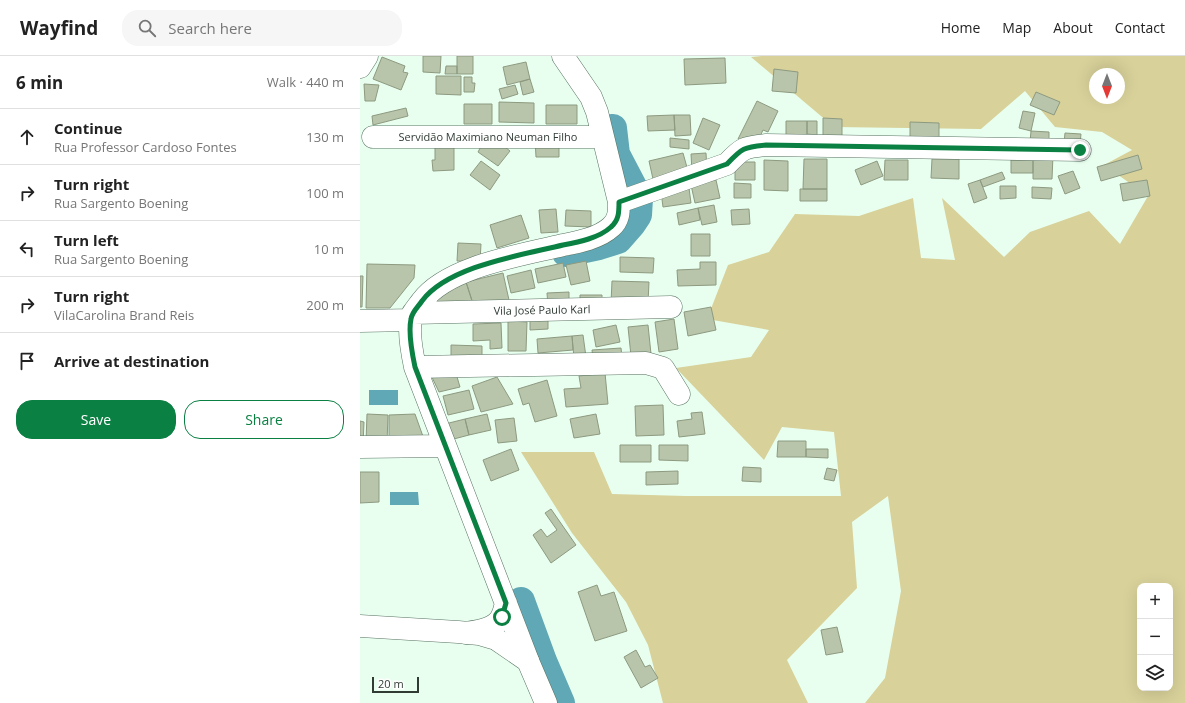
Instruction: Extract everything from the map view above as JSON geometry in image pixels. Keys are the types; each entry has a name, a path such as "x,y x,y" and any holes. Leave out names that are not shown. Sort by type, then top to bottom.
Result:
{"street":[{"path":"360,67 367,56"},
{"path":"546,703 528,661 415,367 410,343 412,317 426,295 451,278 510,258 594,237 608,230 618,216 619,202 597,112 591,97 563,56"},
{"name":"Servidão Maximiano Neuman Filho","path":"374,137 603,137"},
{"path":"619,202 727,164 739,151 753,146 1080,150"},
{"name":"Vila José Paulo Karl","path":"360,320 671,307"},
{"path":"415,367 646,363 663,368 679,394"},
{"path":"360,447 445,446"},
{"path":"466,633 484,630 494,625 502,617 506,603"},
{"path":"360,626 466,633 496,639 528,661"}],"shaded area":[{"path":"1185,56 1185,703 865,703 885,678 901,591 888,496 852,522 857,588 787,660 808,703 663,703 648,645 626,602 572,533 521,452 594,452 612,494 686,496 841,496 834,432 782,427 764,460 676,368 751,357 769,330 707,319 728,265 769,252 795,214 859,216 913,198 921,258 955,260 942,198 1004,257 1030,232 1089,211 1120,244 1148,196 1104,165 1132,150 1102,132 1055,127 1025,91 981,129 834,127 751,57"}],"water":[{"path":"369,390 398,390 398,405 369,405"},
{"path":"390,492 418,492 419,505 390,505"}],"building":[{"path":"423,56 441,56 440,73 423,72"},
{"path":"457,56 473,56 473,74 457,74"},
{"path":"382,57 405,66 403,72 408,73 401,90 373,79"},
{"path":"725,58 726,83 685,85 684,59"},
{"path":"526,62 530,79 507,85 503,67"},
{"path":"446,66 457,66 457,74 445,74"},
{"path":"774,69 798,72 796,93 772,91"},
{"path":"436,76 461,76 461,95 436,94"},
{"path":"464,77 472,77 472,83 475,83 474,92 464,92"},
{"path":"530,79 534,92 523,95 520,82"},
{"path":"364,84 379,85 375,101 365,101"},
{"path":"515,85 518,94 502,99 499,89"},
{"path":"1036,92 1060,102 1054,115 1030,105"},
{"path":"757,101 778,111 768,132 763,130 757,143 746,143 738,139"},
{"path":"499,102 534,103 534,123 499,122"},
{"path":"464,104 492,104 492,124 464,124"},
{"path":"546,105 577,105 577,124 546,124"},
{"path":"406,108 408,116 373,125 372,116"},
{"path":"1023,111 1035,113 1031,131 1019,128"},
{"path":"674,115 675,130 648,131 647,116"},
{"path":"674,115 690,115 691,135 675,136"},
{"path":"703,118 720,125 709,150 693,143"},
{"path":"823,118 842,119 842,142 823,141"},
{"path":"786,121 807,121 807,141 786,141"},
{"path":"807,121 817,121 817,135 807,134"},
{"path":"910,122 939,123 939,142 910,142"},
{"path":"1031,131 1049,132 1049,143 1030,142"},
{"path":"1065,133 1081,134 1080,144 1064,143"},
{"path":"670,138 689,140 689,149 670,147"},
{"path":"485,139 505,147 510,151 498,166 478,152"},
{"path":"535,139 559,139 559,157 536,157"},
{"path":"435,145 454,145 454,170 433,171 432,160 435,160"},
{"path":"683,153 688,171 653,179 649,161"},
{"path":"706,153 707,170 692,171 691,154"},
{"path":"1033,155 1053,155 1052,179 1033,179"},
{"path":"1138,155 1142,169 1101,181 1097,167"},
{"path":"804,159 827,159 827,189 803,189"},
{"path":"932,159 959,159 959,179 931,178"},
{"path":"764,160 788,161 788,191 764,190"},
{"path":"885,160 908,160 908,180 884,180"},
{"path":"1011,160 1033,160 1033,173 1011,173"},
{"path":"481,161 500,175 490,190 470,175"},
{"path":"877,161 883,176 861,185 855,170"},
{"path":"735,162 755,162 755,180 735,180"},
{"path":"1073,171 1080,188 1065,194 1058,176"},
{"path":"1002,172 1005,179 983,187 980,180"},
{"path":"716,180 720,198 695,203 691,185"},
{"path":"980,180 987,198 974,203 968,184"},
{"path":"1147,180 1150,196 1123,201 1120,184"},
{"path":"734,183 751,184 751,198 734,198"},
{"path":"1000,186 1016,186 1016,198 1000,199"},
{"path":"1032,187 1052,188 1051,199 1032,198"},
{"path":"689,188 691,203 663,207 661,192"},
{"path":"800,189 827,189 827,201 800,201"},
{"path":"714,205 717,222 702,225 698,208"},
{"path":"698,208 700,220 679,225 677,213"},
{"path":"556,209 558,232 541,233 539,210"},
{"path":"749,209 750,224 732,225 731,210"},
{"path":"566,210 591,211 591,227 565,226"},
{"path":"521,215 529,238 497,248 490,225"},
{"path":"691,234 710,234 710,256 691,256"},
{"path":"458,243 481,244 480,262 457,261"},
{"path":"620,257 654,258 653,273 620,272"},
{"path":"586,261 590,281 571,285 566,265"},
{"path":"700,262 716,262 716,285 678,286 677,270 700,269"},
{"path":"563,263 566,277 538,283 535,269"},
{"path":"367,264 415,265 414,278 390,308 366,308"},
{"path":"531,270 535,288 511,293 507,276"},
{"path":"503,273 511,309 475,310 466,282"},
{"path":"360,276 363,276 362,307 360,307"},
{"path":"612,281 649,282 648,303 611,303"},
{"path":"466,282 475,310 437,310 436,300 459,284"},
{"path":"569,292 569,306 548,307 547,293"},
{"path":"580,295 602,295 602,306 580,306"},
{"path":"711,307 716,330 688,336 684,312"},
{"path":"530,317 548,317 548,329 530,330"},
{"path":"674,319 678,349 659,352 655,322"},
{"path":"508,321 527,322 526,351 508,351"},
{"path":"501,323 502,348 490,349 490,340 473,341 473,324"},
{"path":"616,325 620,342 596,347 593,330"},
{"path":"648,325 651,354 631,356 628,327"},
{"path":"583,335 586,357 574,358 572,336"},
{"path":"572,336 573,350 538,353 537,339"},
{"path":"451,345 482,346 482,361 451,361"},
{"path":"621,348 622,357 593,359 592,350"},
{"path":"455,370 460,387 439,392 430,373"},
{"path":"605,373 608,404 566,407 564,389 581,388 579,376"},
{"path":"497,377 513,404 481,412 472,386"},
{"path":"547,380 557,416 535,422 529,403 523,405 518,389"},
{"path":"469,390 474,409 448,415 443,396"},
{"path":"663,405 664,435 636,436 635,406"},
{"path":"702,412 705,434 679,437 677,421 692,419 691,413"},
{"path":"367,414 388,415 387,443 366,442"},
{"path":"415,414 425,442 389,444 389,415"},
{"path":"487,414 491,430 469,435 465,419"},
{"path":"596,414 600,434 574,438 570,419"},
{"path":"514,418 517,441 498,443 495,420"},
{"path":"465,419 469,435 450,440 445,424"},
{"path":"360,421 364,422 363,445 360,445"},
{"path":"778,441 806,441 806,457 777,457"},
{"path":"620,445 651,445 651,462 620,462"},
{"path":"659,445 688,445 688,461 659,460"},
{"path":"511,449 519,470 491,481 483,460"},
{"path":"806,449 828,449 828,458 806,457"},
{"path":"743,467 761,468 761,482 742,481"},
{"path":"827,468 837,470 834,481 824,479"},
{"path":"678,471 678,484 646,485 646,472"},
{"path":"360,472 379,472 379,502 360,503"},
{"path":"551,509 576,545 551,563 533,535 541,529 547,537 557,530 545,513"},
{"path":"597,585 601,596 614,592 627,631 595,641 578,592"},
{"path":"837,627 843,652 826,655 821,630"},
{"path":"636,650 645,667 650,665 658,678 641,688 624,657"}],"waterway":[{"path":"566,253 599,246 618,240 638,215 639,198 616,154 613,128"},
{"path":"521,601 543,661 561,703"}],"route":[{"path":"502,617 506,603 415,367 412,355 410,343 410,320 413,313 426,295 451,278 471,270 510,258 594,237 608,230 616,221 619,210 619,202 727,164 739,151 753,146 1080,150"}]}
